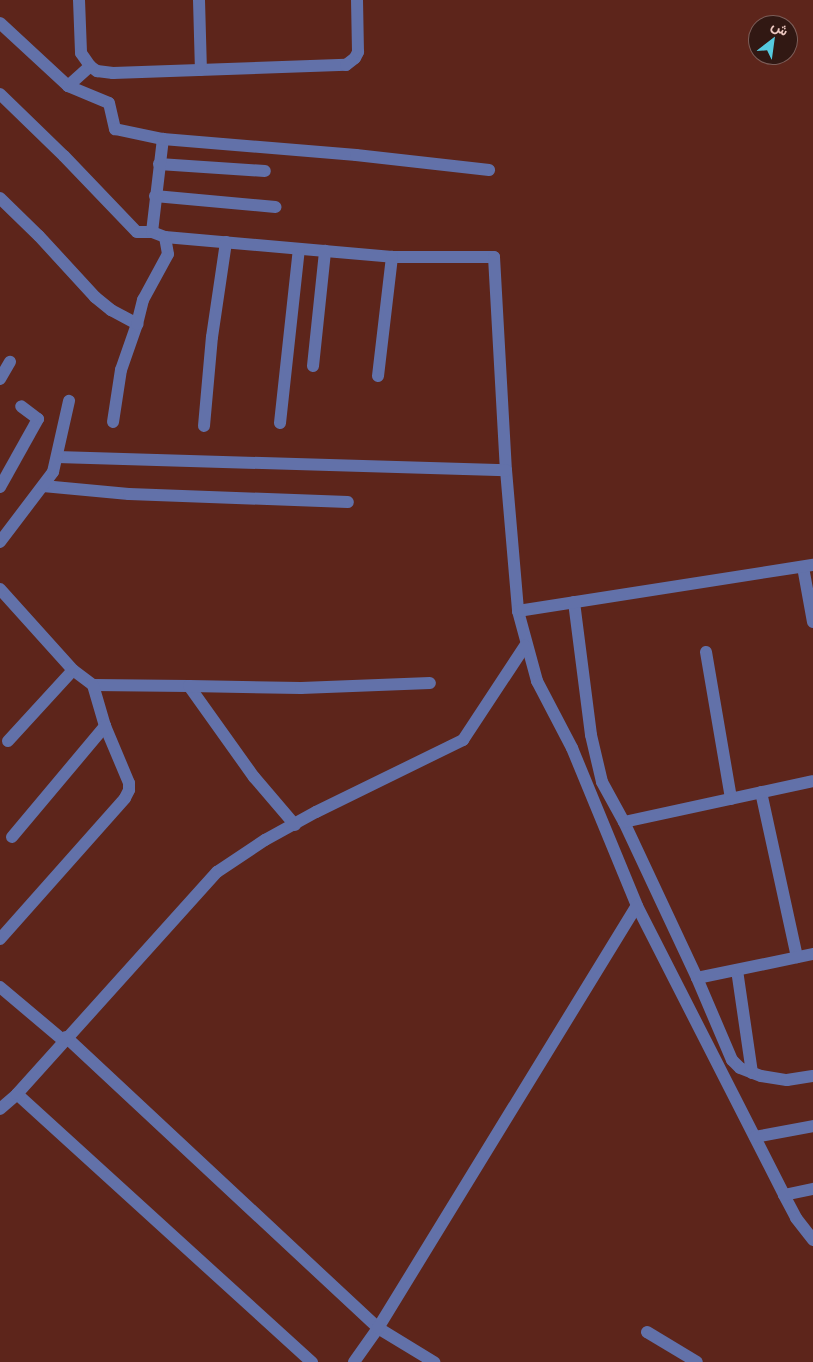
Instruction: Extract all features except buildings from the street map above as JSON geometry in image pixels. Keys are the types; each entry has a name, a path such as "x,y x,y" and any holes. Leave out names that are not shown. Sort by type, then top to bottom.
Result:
{"street":[{"path":"78,0 80,45 85,60 90,66 105,73 346,65 356,58 358,52 358,0"},
{"path":"199,0 201,70"},
{"path":"0,23 68,86 109,104 115,130 163,139 356,155 489,170"},
{"path":"68,86 90,66"},
{"path":"0,94 138,232 392,257 494,257 506,470 518,610 536,681 572,748 637,906 784,1195 813,1240"},
{"path":"152,232 163,139"},
{"path":"159,164 265,171"},
{"path":"155,196 275,207"},
{"path":"0,198 39,236 95,297 112,310 137,324"},
{"path":"113,422 121,370 143,300 168,254 165,236"},
{"path":"204,426 212,336 226,242"},
{"path":"280,423 299,249"},
{"path":"313,366 325,251"},
{"path":"378,376 392,257"},
{"path":"0,379 10,362"},
{"path":"0,542 53,472 69,401"},
{"path":"0,487 38,419 21,406"},
{"path":"57,457 506,470"},
{"path":"43,486 129,494 348,502"},
{"path":"518,610 808,566 813,622"},
{"path":"0,589 74,670 93,685 105,726 128,783 129,790 125,798 0,938"},
{"path":"574,602 591,735 602,782 624,822 697,978 732,1060 740,1068 752,1073 786,1080 813,1076"},
{"path":"0,1109 17,1094 217,872 265,840 316,812 463,740 526,646"},
{"path":"706,652 731,799"},
{"path":"8,741 74,670"},
{"path":"93,685 301,688 430,683"},
{"path":"189,686 254,776 295,825"},
{"path":"12,836 105,726"},
{"path":"624,822 813,781"},
{"path":"762,792 797,957"},
{"path":"354,1362 378,1328 637,906"},
{"path":"697,978 813,954"},
{"path":"737,970 752,1073"},
{"path":"0,986 65,1039 378,1328 434,1362"},
{"path":"17,1094 312,1362"},
{"path":"755,1137 813,1126"},
{"path":"784,1195 813,1188"},
{"path":"646,1332 697,1362"}]}
